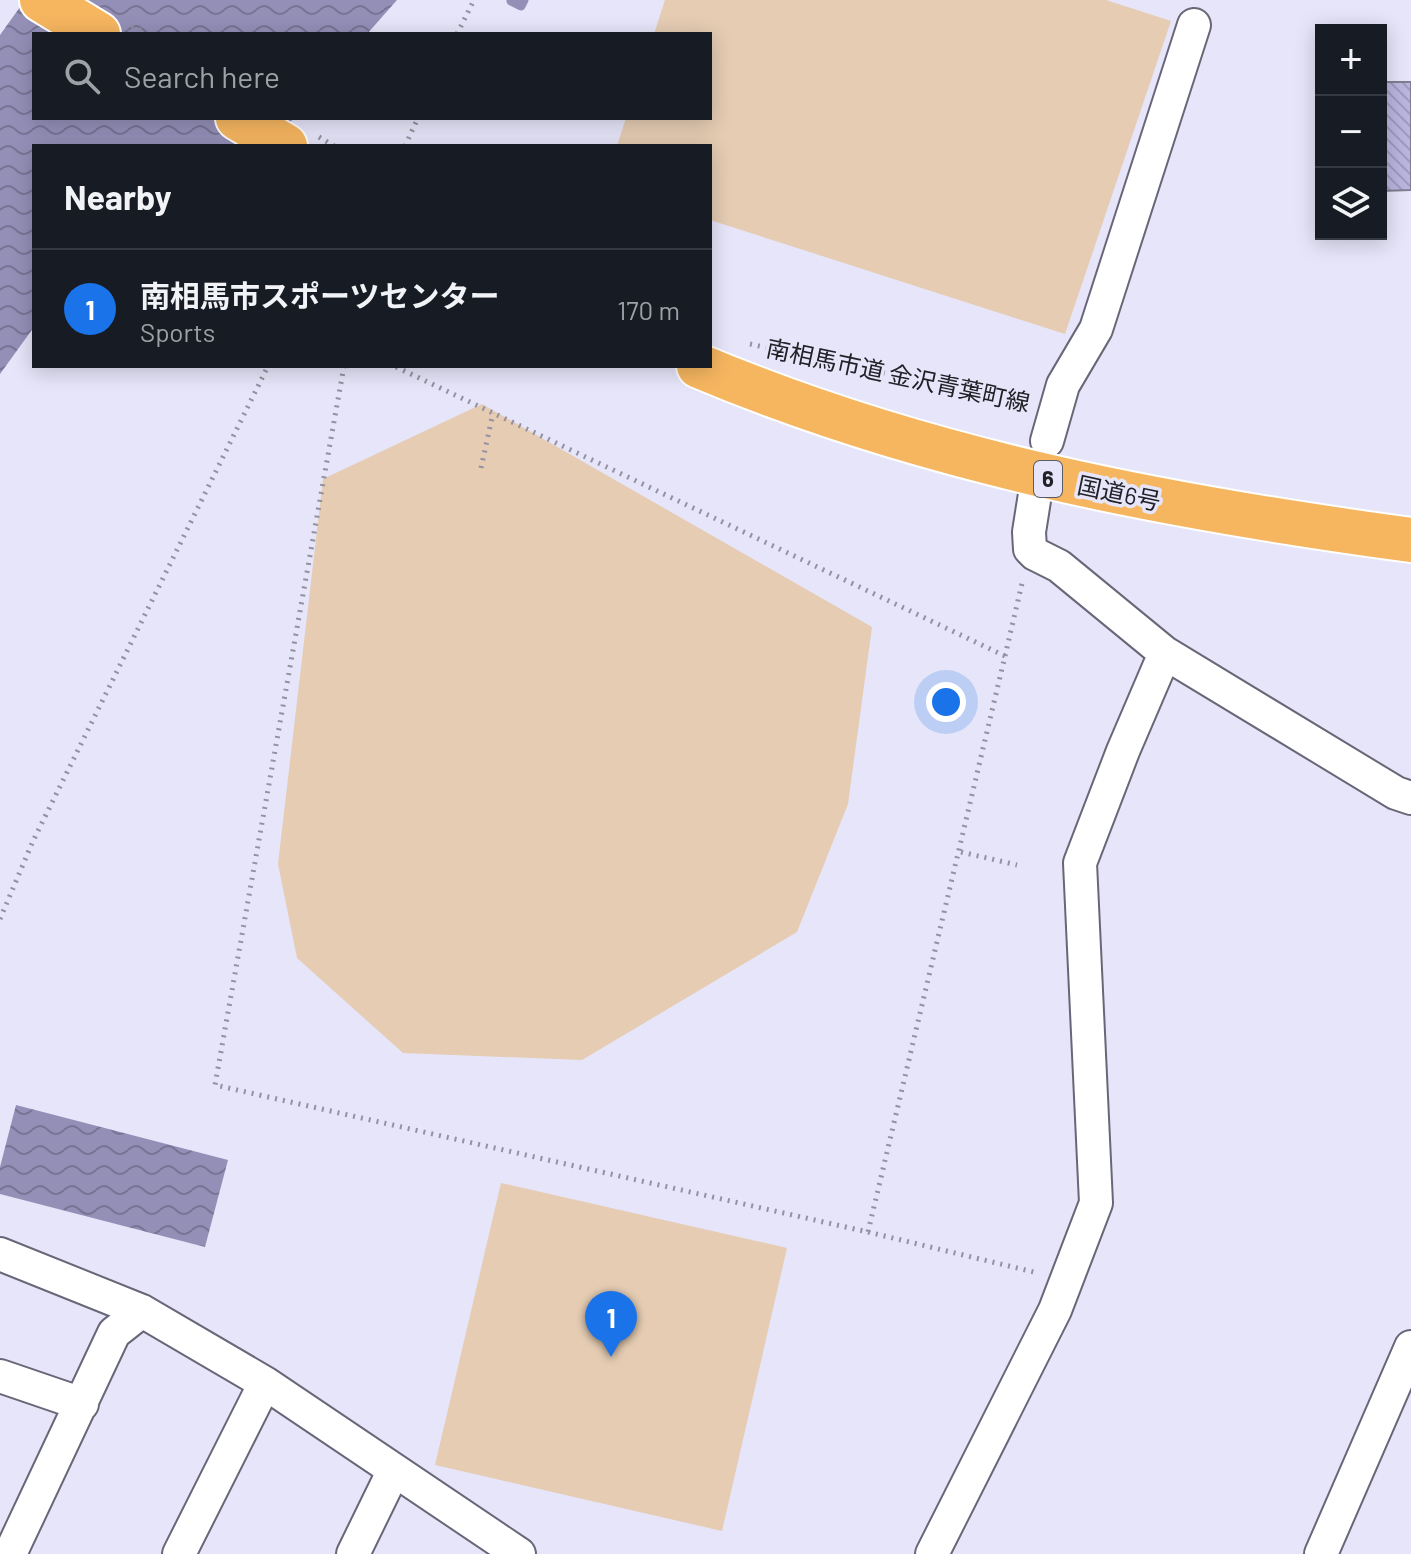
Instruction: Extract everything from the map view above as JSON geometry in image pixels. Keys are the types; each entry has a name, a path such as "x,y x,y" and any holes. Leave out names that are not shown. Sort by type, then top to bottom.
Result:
{"highway":[{"path":"42,0 95,32"},
{"path":"241,120 282,144"},
{"name":"国道6号","path":"704,368 808,408 932,448 1047,479 1169,504 1411,540"}],"street":[{"path":"1051,426 1063,385 1096,329 1194,25"},
{"path":"1035,494 1030,549 1059,566 1165,653 1396,793 1411,798"},
{"path":"932,1554 1066,1280 1096,1203 1080,863 1165,653"},
{"path":"0,1254 142,1311 265,1383 393,1472 501,1538 519,1554"},
{"path":"10,1554 114,1333 142,1311"},
{"path":"1321,1554 1411,1347"},
{"path":"0,1376 82,1404"},
{"path":"179,1554 265,1383"},
{"path":"353,1554 393,1472"}],"path":[{"path":"458,32 474,0"},
{"path":"406,144 417,120"},
{"name":"南相馬市道 金沢青葉町線","path":"742,342 853,368 931,380 1051,426"},
{"path":"0,919 40,827 267,368"},
{"path":"344,368 215,1085 868,1232 1066,1280"},
{"path":"398,368 1005,656"},
{"path":"481,468 493,413"},
{"path":"868,1232 961,852 1030,549"},
{"path":"961,852 1017,865"}],"shaded area":[{"path":"665,0 1106,0 1171,21 1065,334 712,221 712,144 618,144 625,120 712,120 712,32 655,32"},
{"path":"482,404 872,627 848,804 797,932 582,1060 403,1053 297,958 278,864 323,479"},
{"path":"501,1183 787,1248 722,1531 435,1465"}],"water":[{"path":"25,0 397,0 369,32 32,32 32,120 292,120 271,144 32,144 32,330 0,374 0,35"},
{"path":"16,1105 228,1160 205,1247 0,1194 0,1167"}],"building":[{"path":"1387,82 1411,82 1411,190 1387,191"}],"waterway":[{"path":"511,1 521,6 524,0"}],"place":[{"name":"南相馬市スポーツセンター","path":"611,1357"}]}
